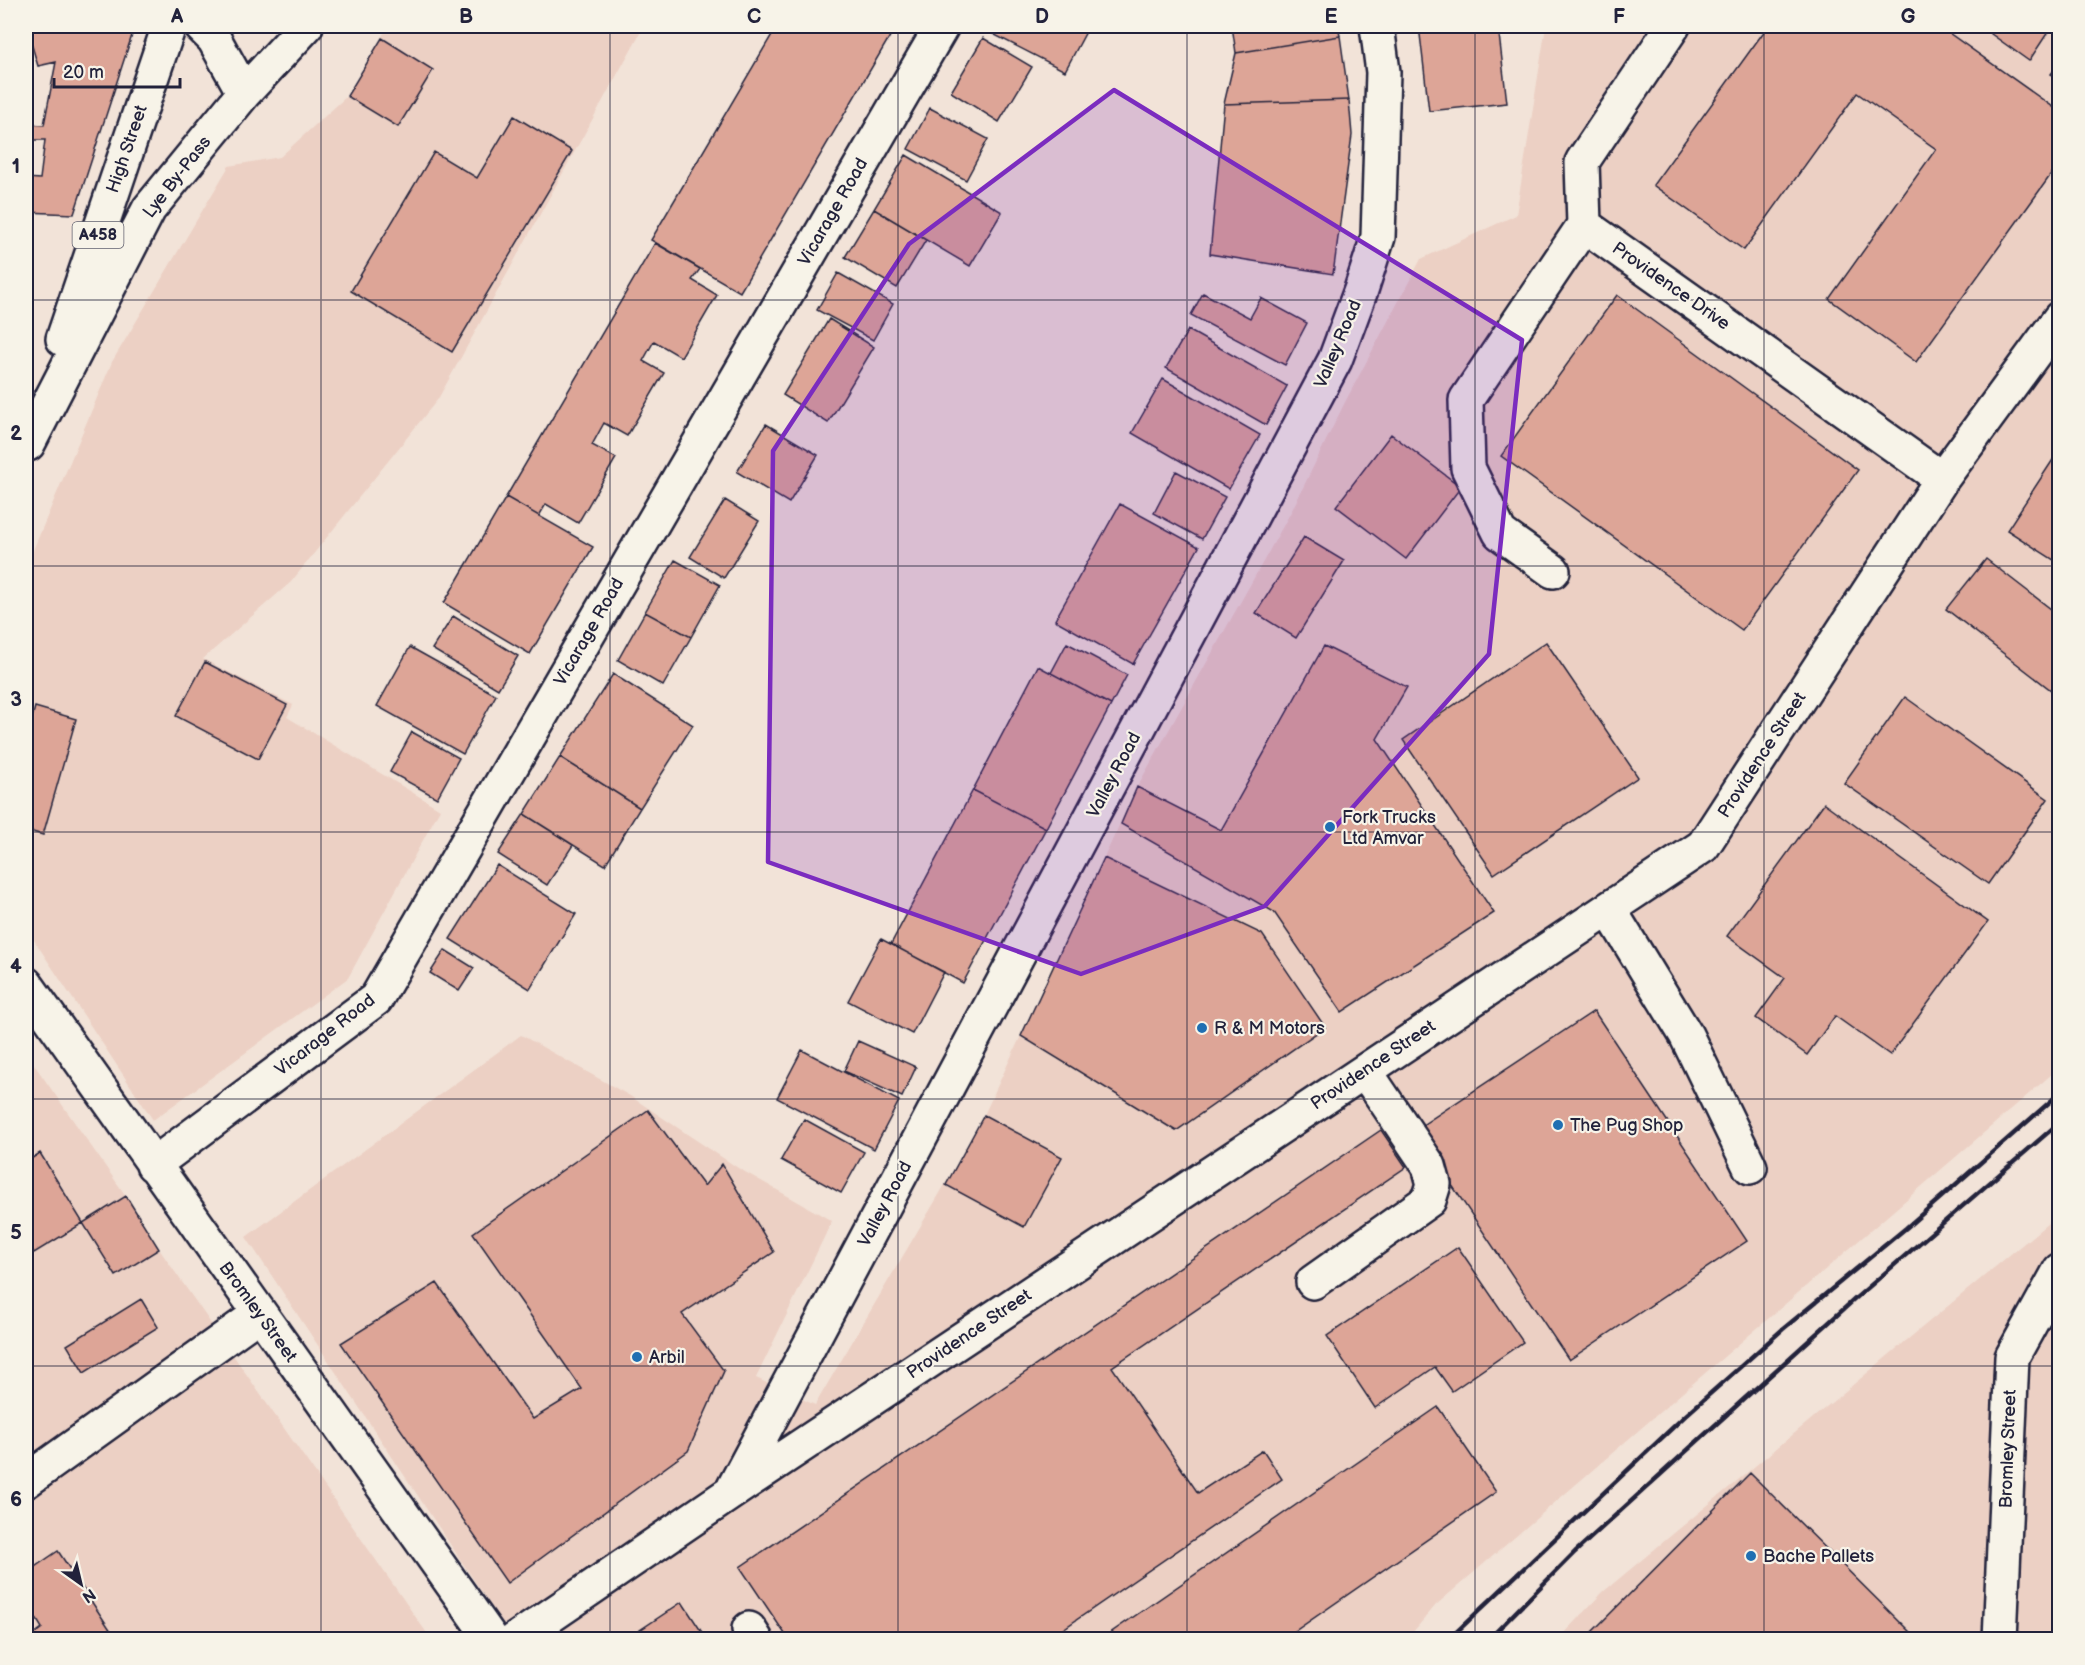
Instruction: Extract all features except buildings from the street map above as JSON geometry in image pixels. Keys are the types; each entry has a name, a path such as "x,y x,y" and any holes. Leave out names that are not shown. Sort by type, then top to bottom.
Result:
{"main road":[{"name":"High Street","path":"27,447 169,26"},
{"path":"201,26 214,39 244,93"},
{"name":"Lye By-Pass","path":"27,447 149,208 244,93 306,26"},
{"name":"Vicarage Road","path":"153,1165 376,999 942,26"},
{"name":"Valley Road","path":"732,1492 1335,360 1378,237 1383,72 1377,26"},
{"path":"1553,571 1500,533 1468,468 1467,400 1584,225 1582,162 1673,26"},
{"name":"Providence Drive","path":"1584,225 1942,480"},
{"name":"Providence Street","path":"515,1640 732,1492 1703,846 1942,480 2060,318"},
{"path":"1609,909 1686,1035 1750,1167"},
{"name":"Bromley Street","path":"26,984 258,1314 492,1640"},
{"path":"1314,1282 1429,1200 1434,1184 1429,1166 1365,1071"},
{"name":"Bromley Street","path":"2000,1640 2012,1357 2060,1270"},
{"path":"26,1481 258,1314"}],"highlighted area":[{"path":"1114,90 1522,340 1489,654 1265,906 1081,974 768,862 773,451 909,244"}],"shaded area":[{"path":"388,26 644,26 438,399 291,582 203,659 293,705 287,717 440,809 348,978 153,1120 26,928 26,567 112,362 229,166 280,157 347,96"},
{"path":"1546,26 2059,26 2059,1068 1436,1605 1407,1639 513,1639 246,1237 521,1035 630,1096 738,1168 832,1221 756,1378 815,1405 984,1115 1137,787 1292,510 1344,404 1421,259 1516,215"},
{"path":"26,1053 126,1196 159,1249 431,1639 26,1639"},
{"path":"2059,1214 2059,1639 1557,1640 1603,1592"}],"railway":[{"path":"1448,1640 1686,1415 1783,1329 1906,1228 2060,1093"},
{"path":"1488,1640 1575,1552 1713,1427 1856,1298 2060,1122"}],"place":[{"name":"Fork Trucks Ltd Amvar","path":"1330,827"},
{"name":"R & M Motors","path":"1202,1028"},
{"name":"The Pug Shop","path":"1558,1125"},
{"name":"Arbil","path":"637,1357"},
{"name":"Bache Pallets","path":"1751,1556"}]}
